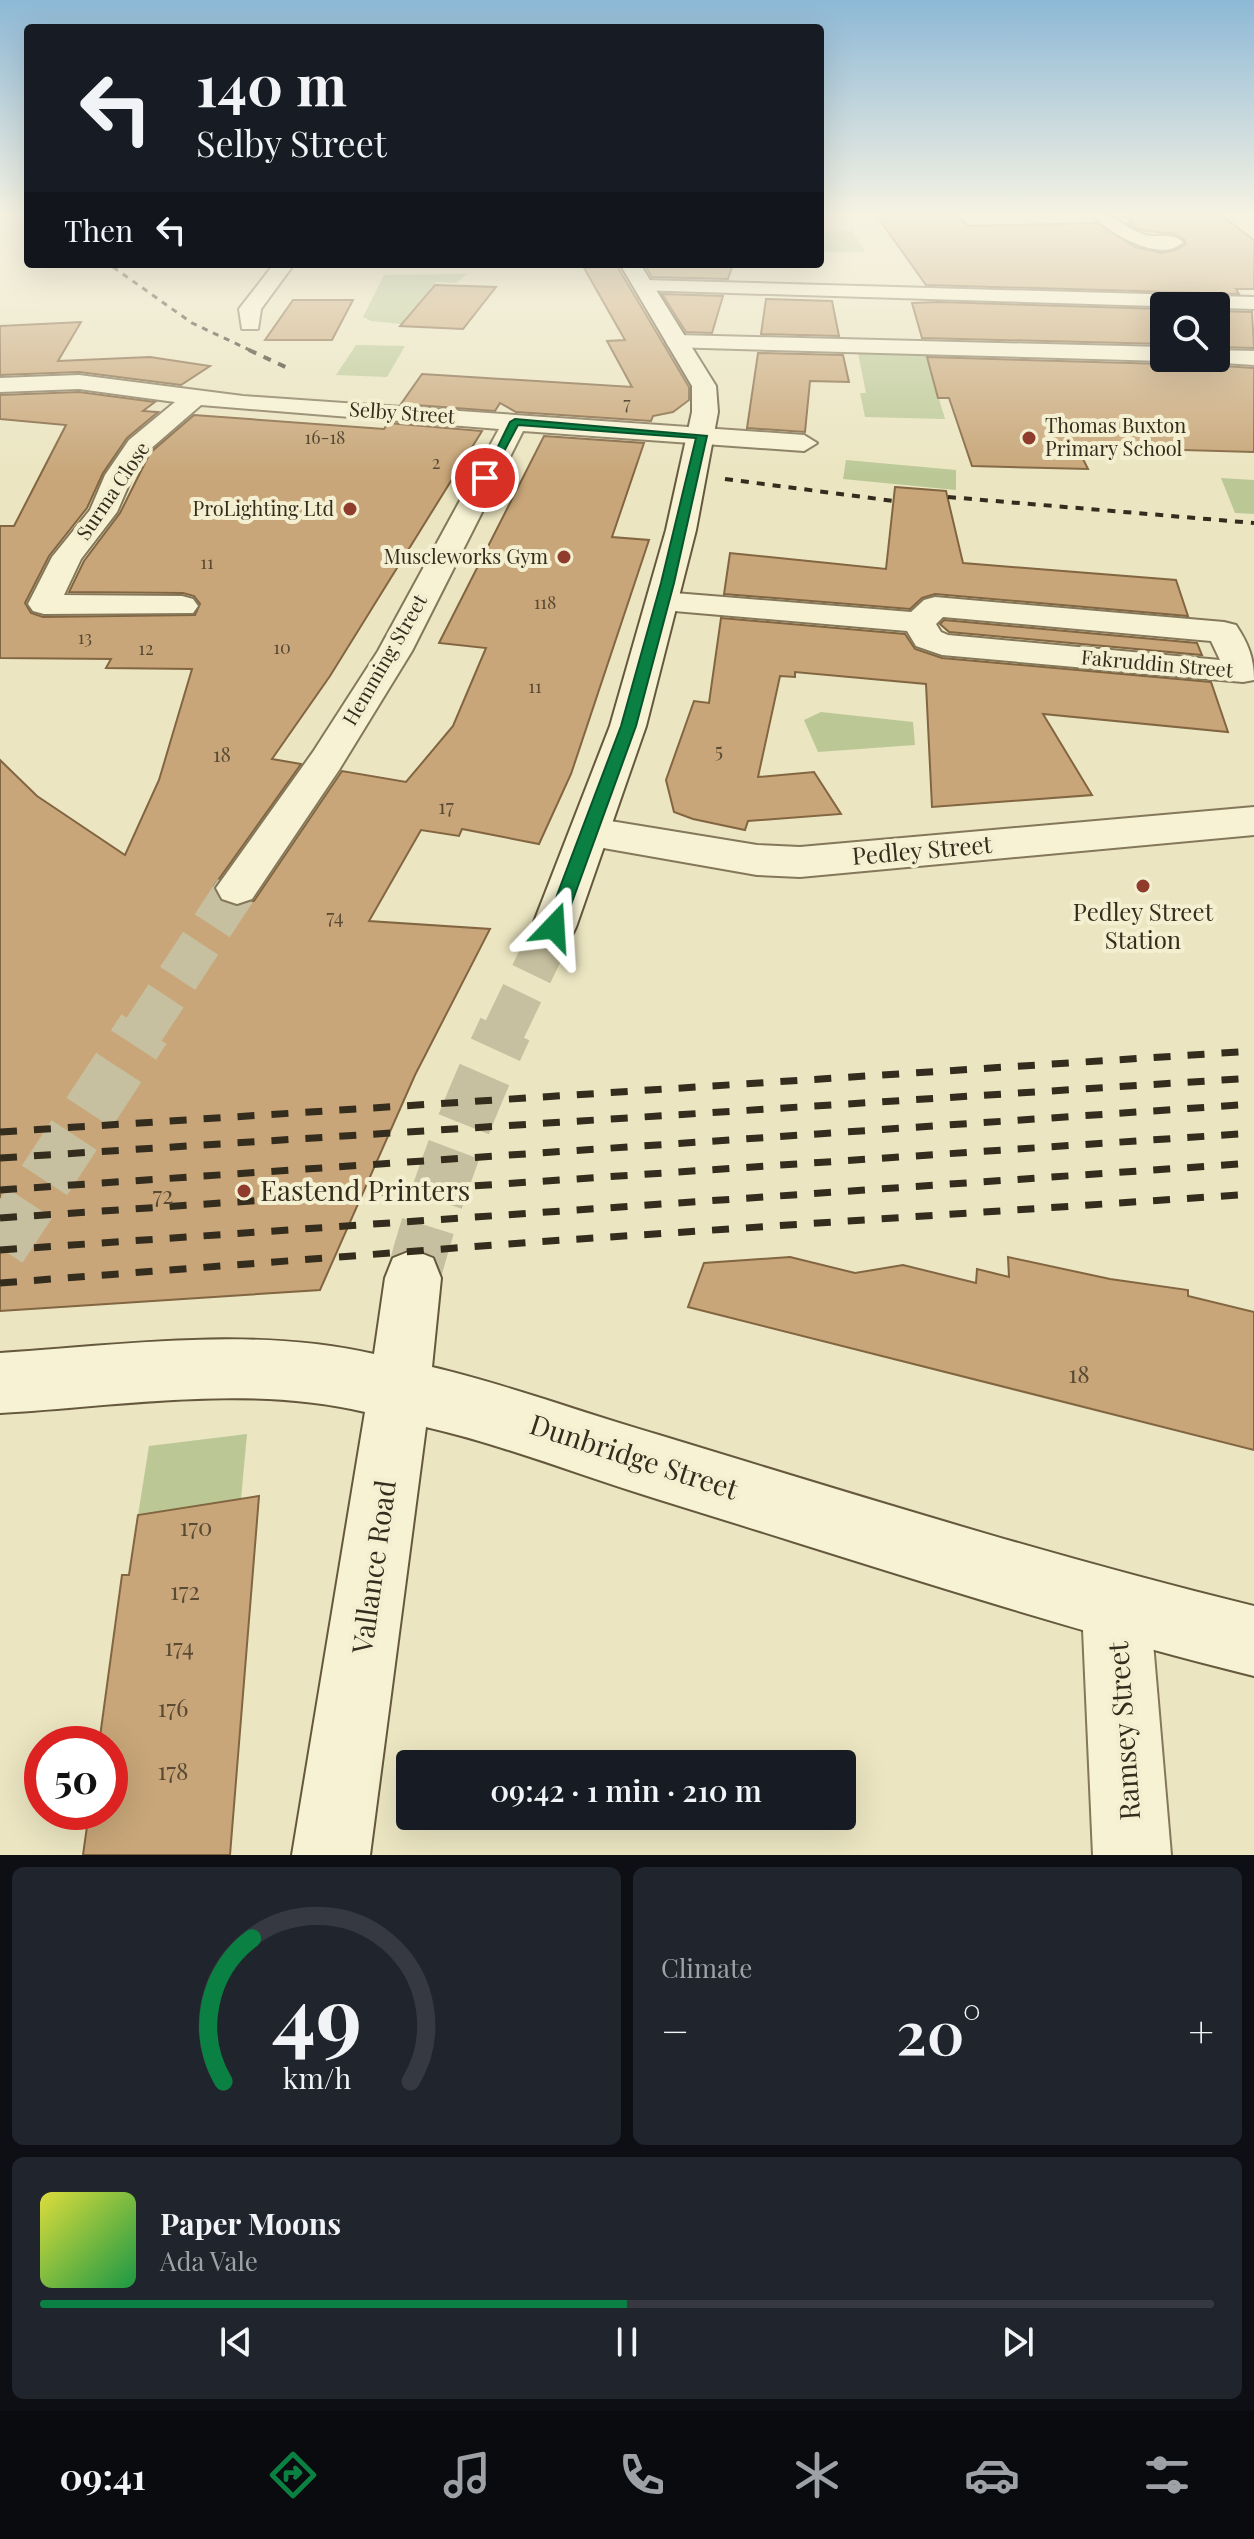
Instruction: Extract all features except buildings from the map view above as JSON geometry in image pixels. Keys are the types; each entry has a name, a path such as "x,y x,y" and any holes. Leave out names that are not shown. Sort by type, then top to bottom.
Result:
{"street":[{"path":"250,324 250,309 256,302"},
{"path":"554,927 592,832 628,726 702,436 704,386 653,302"},
{"path":"1203,302 1254,303"},
{"path":"677,342 1150,354"},
{"path":"1230,357 1254,358"},
{"name":"Selby Street","path":"0,385 79,382 195,397 804,443"},
{"name":"Surma Close","path":"182,606 44,604 67,557 103,512 119,475 138,446 195,397"},
{"name":"Hemming Street","path":"237,888 326,761 395,651 515,422"},
{"name":"Fakruddin Street","path":"662,602 919,622 935,607 1224,632 1243,672 942,645 928,639 919,622"},
{"name":"Pedley Street","path":"592,832 757,860 800,862 1254,821"},
{"name":"Vallance Road","path":"331,1855 388,1479 396,1389 413,1278"},
{"name":"Dunbridge Street","path":"0,1383 268,1368 331,1374 485,1410 618,1455 1116,1607 1254,1641"},
{"name":"Ramsey Street","path":"1116,1607 1132,1855"}],"green space":[{"path":"371,302 420,302 401,324 371,321 363,317"},
{"path":"356,345 405,346 387,377 336,375"},
{"path":"858,353 995,358 1007,388 934,382 945,419 865,417 860,393 866,393"},
{"path":"846,460 956,470 956,490 843,479"},
{"path":"1221,478 1254,480 1254,514 1235,513"},
{"path":"821,712 913,722 915,745 818,752 804,720"},
{"path":"247,1434 241,1499 138,1515 149,1446"}],"tunnel":[{"path":"143,1031 237,888"},
{"path":"504,1031 554,927"},
{"path":"0,1248 144,1029"},
{"path":"413,1278 453,1151 505,1029"}],"railway":[{"path":"162,302 192,323 254,352"},
{"path":"249,350 292,370"},
{"path":"725,479 894,501"},
{"path":"948,497 1254,523"},
{"path":"0,1132 1254,1051"},
{"path":"0,1158 1254,1078"},
{"path":"0,1190 1254,1104"},
{"path":"0,1218 1254,1133"},
{"path":"0,1250 1254,1163"},
{"path":"0,1283 534,1242 1254,1194"}],"place":[{"name":"Thomas Buxton Primary School","path":"1029,438"},
{"name":"ProLighting Ltd","path":"350,509"},
{"name":"Muscleworks Gym","path":"564,557"},
{"name":"Pedley Street Station","path":"1143,886"},
{"name":"Eastend Printers","path":"244,1191"}],"route":[{"path":"485,478 515,422 702,436 667,583 628,726 592,832 554,927"}]}
